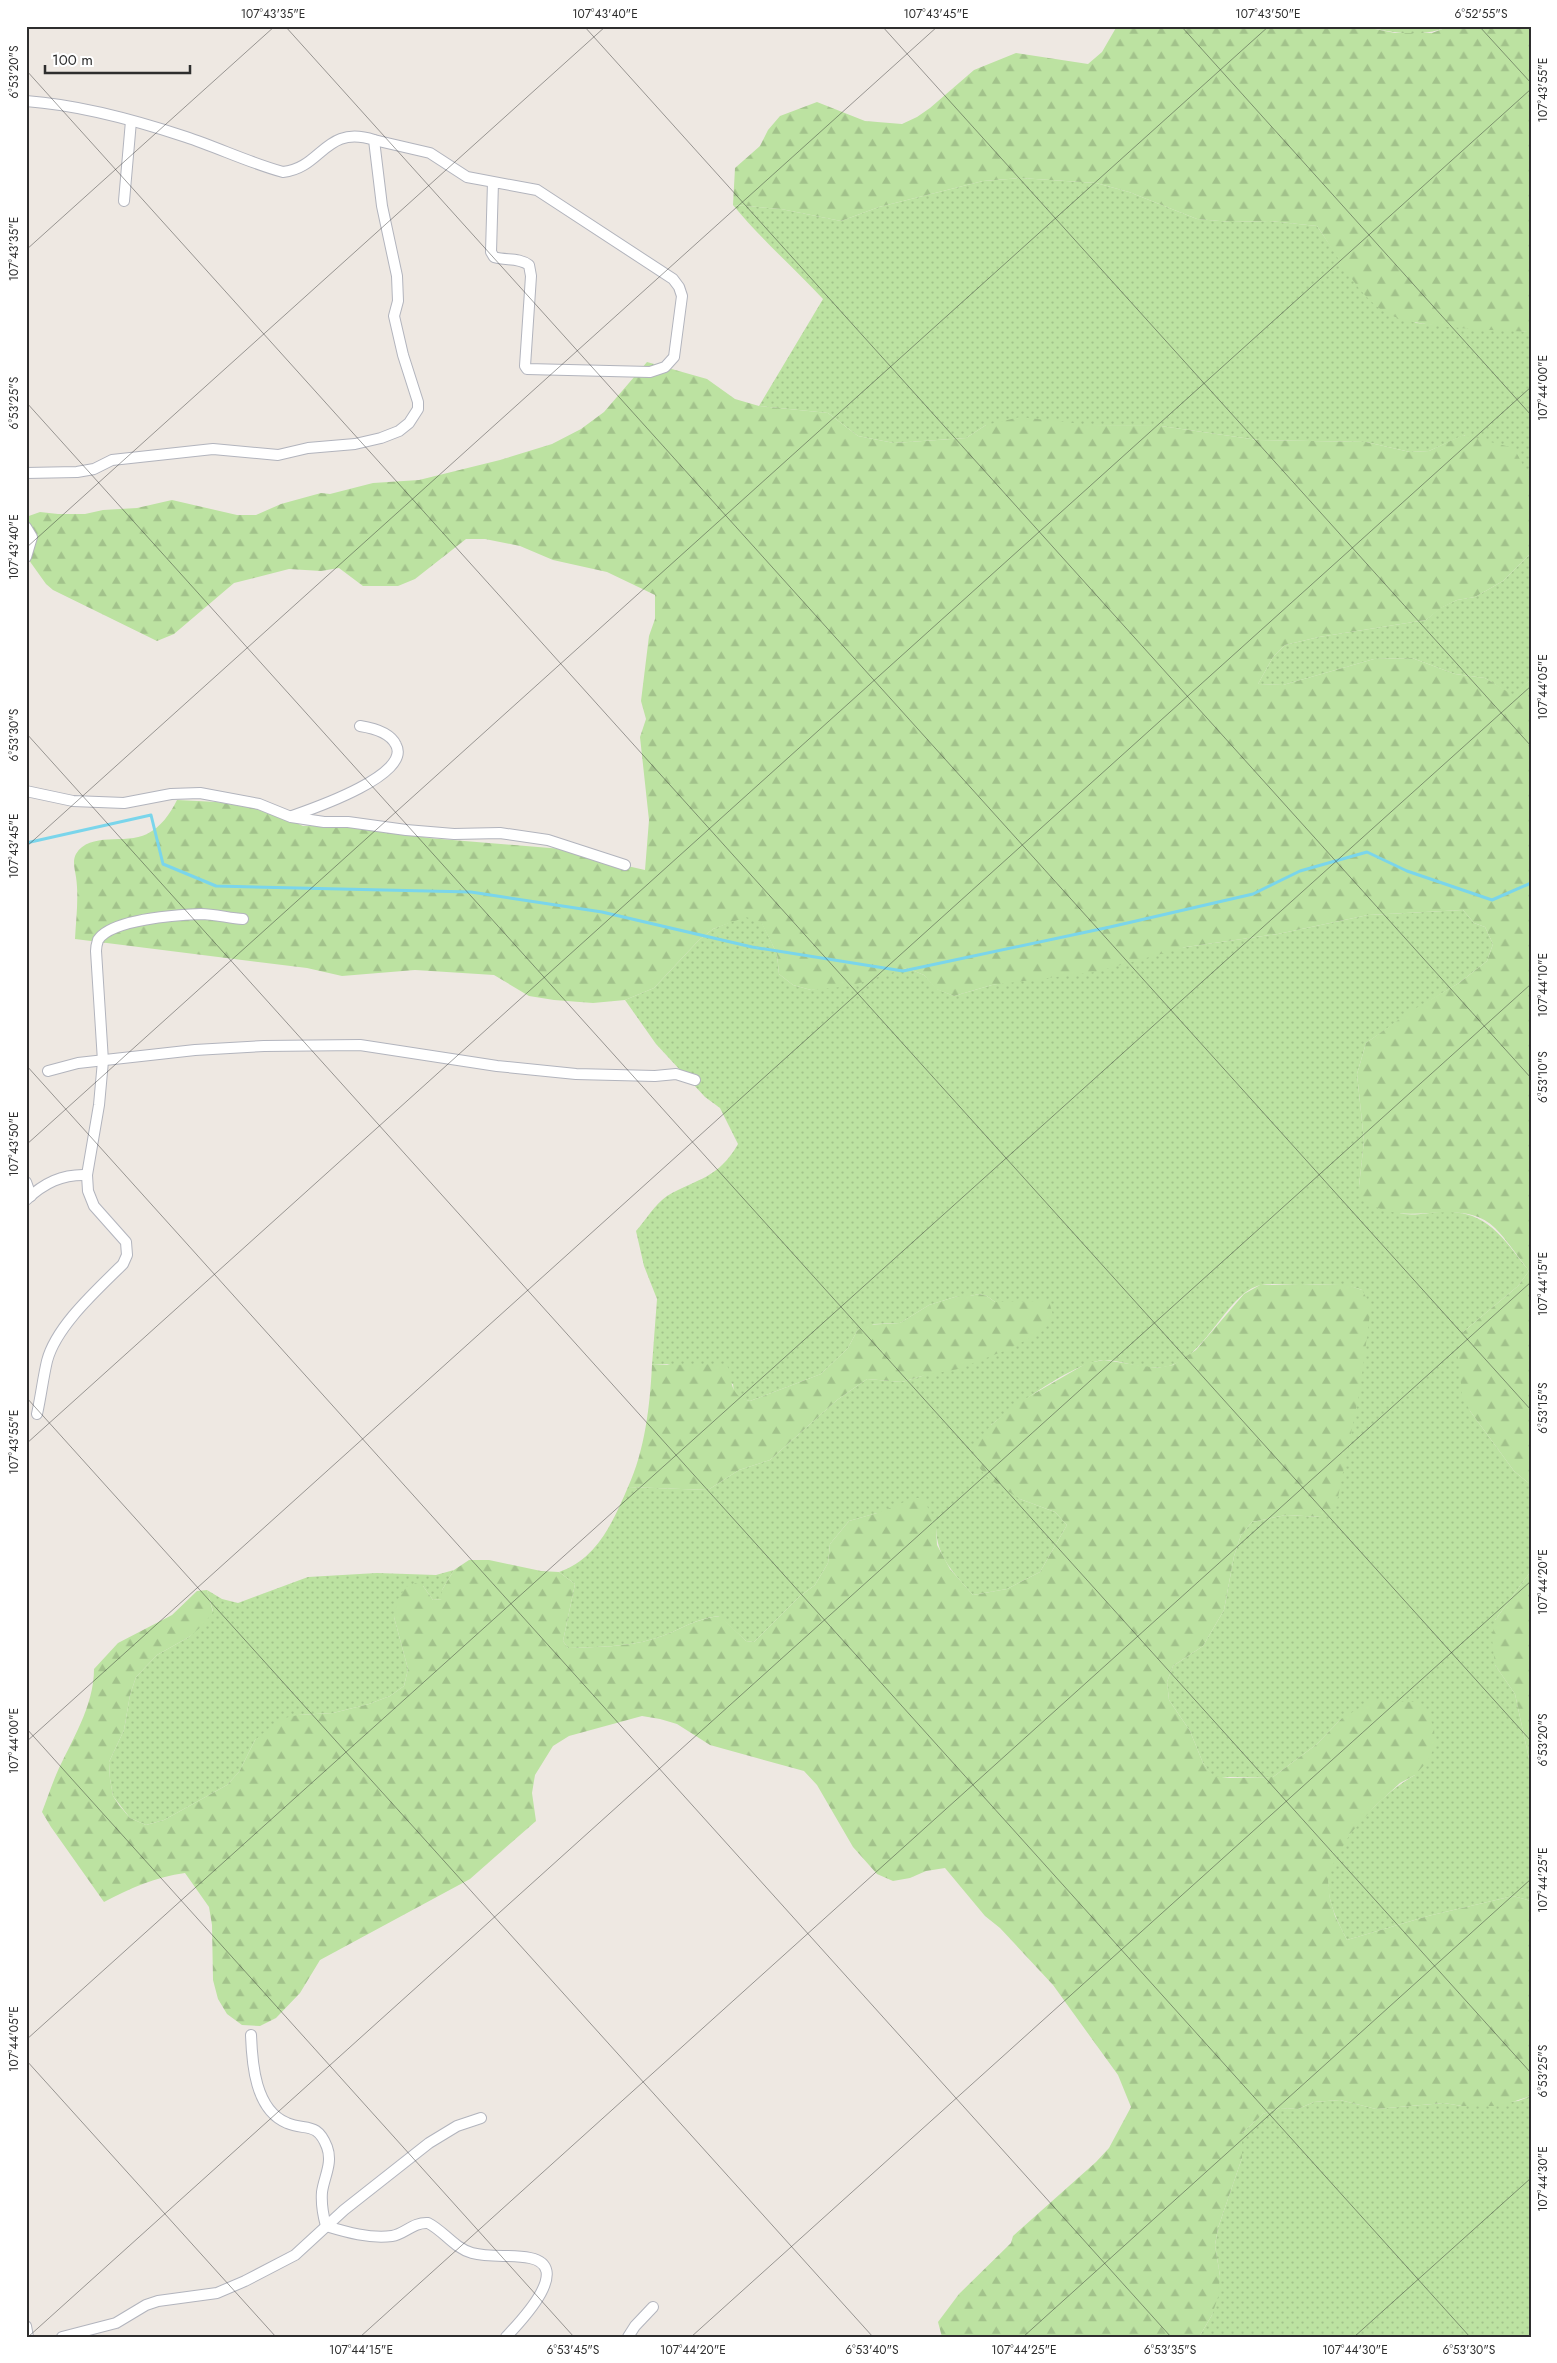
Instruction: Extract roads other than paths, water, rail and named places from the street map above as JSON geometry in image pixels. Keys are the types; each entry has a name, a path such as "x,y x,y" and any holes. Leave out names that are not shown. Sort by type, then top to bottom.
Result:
{"street":[{"path":"26,101 63,104 131,121 186,137 283,172 293,171 301,167 335,141 352,135 430,153 467,178 494,182 537,190 673,279 679,286 682,296 674,357 664,367 650,372 527,369 525,366 531,276 529,265 516,259 494,257 491,252 494,182"},
{"path":"124,201 131,121"},
{"path":"26,473 77,472 94,468 112,460 213,449 278,455 308,448 355,444 381,438 399,431 408,423 418,409 418,402 400,346 394,316 398,302 397,276 382,206 374,140"},
{"path":"26,527 32,537 26,557"},
{"path":"292,817 359,790 378,778 392,762 398,748 394,741 373,728 360,726"},
{"path":"26,791 72,801 124,803 171,794 200,793 259,804 292,817 324,822 348,822 428,832 500,833 548,840 625,865"},
{"path":"36,1414 43,1389 47,1360 57,1341 73,1316 123,1264 127,1255 126,1242 94,1206 88,1192 87,1174 99,1105 103,1060 96,951 98,940 104,934 122,925 180,916 202,914 243,920"},
{"path":"48,1071 78,1063 195,1050 264,1046 360,1045 497,1066 576,1074 655,1076 676,1074 695,1080"},
{"path":"26,1182 29,1198 55,1179 66,1175 87,1174"},
{"path":"251,2035 252,2066 263,2098 280,2120 291,2125 309,2127 320,2136 327,2147 329,2164 322,2202 326,2226"},
{"path":"62,2337 116,2323 146,2305 158,2301 217,2293 295,2255 326,2226 430,2143 457,2126 481,2118"},
{"path":"326,2226 357,2234 386,2236 398,2234 421,2223 428,2223 464,2250 494,2256 528,2257 540,2262 546,2270 545,2283 530,2309 506,2337"},
{"path":"628,2337 635,2326 653,2307"},
{"path":"26,2326 28,2337"}],"waterway":[{"path":"26,843 151,815 163,864 216,886 471,892 602,912 752,947 903,971 1110,927 1253,894 1300,871 1367,852 1407,871 1492,900 1531,883"}]}
